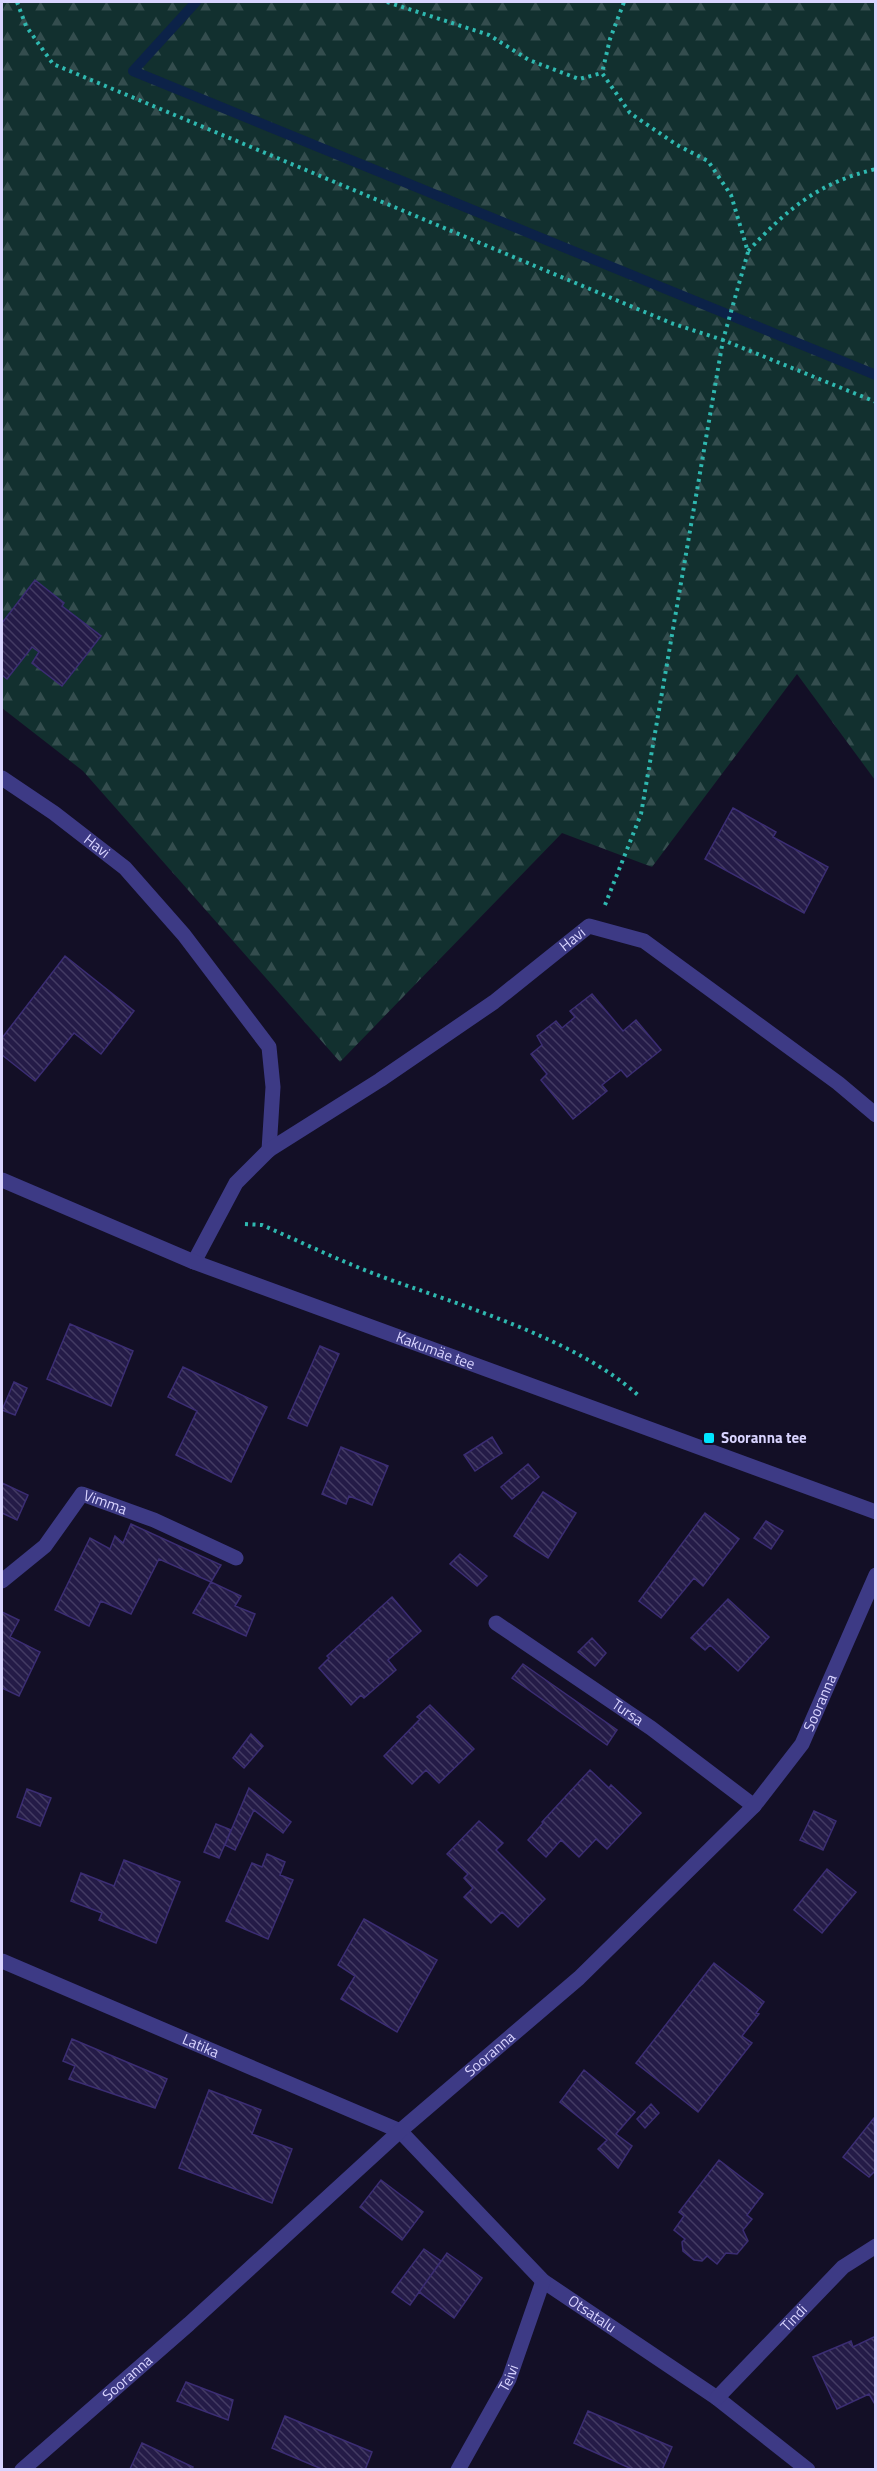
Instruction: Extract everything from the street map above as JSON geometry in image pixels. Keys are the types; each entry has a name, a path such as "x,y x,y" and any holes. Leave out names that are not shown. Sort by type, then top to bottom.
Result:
{"street":[{"name":"Havi","path":"2,778 54,813 125,868 184,935 268,1047 273,1087 269,1150"},
{"name":"Havi","path":"194,1262 236,1183 269,1150 380,1080 494,1002 589,926 644,942 838,1083 876,1116"},
{"name":"Kakumäe tee","path":"2,1180 194,1262 876,1512"},
{"name":"Vimma","path":"2,1581 45,1546 82,1494 154,1520 236,1558"},
{"name":"Sooranna","path":"21,2469 189,2324 400,2131 579,1978 754,1806 802,1744 876,1575"},
{"name":"Tursa","path":"496,1623 651,1728 754,1806"},
{"name":"Latika","path":"2,1961 400,2131"},
{"name":"Otsatalu","path":"400,2131 543,2281 717,2397 808,2469"},
{"name":"Tindi","path":"717,2397 843,2267 876,2246"},
{"name":"Teivi","path":"458,2469 509,2379 543,2281"}],"path":[{"path":"17,2 26,26 52,64 671,323 723,340 876,402"},
{"path":"387,2 489,35 529,60 579,79 602,74"},
{"path":"624,2 610,39 602,74 630,113 677,145 708,161 731,195 748,252"},
{"path":"598,929 610,885 641,814 723,340 734,294 748,252 785,212 837,179 876,169"},
{"path":"216,1220 262,1226 376,1275 474,1310 569,1350 623,1381 640,1397"}],"green space":[{"path":"2,2 875,2 875,780 797,674 652,867 562,833 340,1062 83,771 2,708"}],"building":[{"path":"35,580 64,603 62,606 101,636 62,686 32,663 39,652 32,647 7,679 2,675 2,623"},
{"path":"733,808 776,832 773,837 828,867 804,913 705,859"},
{"path":"65,956 134,1011 101,1054 74,1033 35,1081 2,1055 2,1038"},
{"path":"592,994 623,1031 636,1020 661,1050 627,1077 621,1070 602,1085 607,1091 573,1119 541,1080 547,1074 531,1054 542,1045 537,1036 556,1021 562,1028 575,1017 570,1011"},
{"path":"70,1324 133,1351 111,1406 47,1379"},
{"path":"320,1346 339,1354 307,1426 288,1418"},
{"path":"183,1367 267,1407 231,1482 176,1455 197,1411 168,1397"},
{"path":"14,1382 27,1388 15,1415 2,1410"},
{"path":"492,1437 502,1453 475,1471 464,1455"},
{"path":"341,1447 388,1466 372,1505 349,1496 346,1504 322,1494"},
{"path":"528,1464 539,1477 512,1499 501,1487"},
{"path":"2,1483 28,1495 17,1520 2,1513"},
{"path":"543,1492 576,1513 548,1558 514,1536"},
{"path":"705,1513 739,1539 703,1586 694,1578 661,1618 639,1601"},
{"path":"766,1521 783,1531 771,1549 754,1538"},
{"path":"131,1524 221,1565 211,1582 159,1559 131,1614 101,1601 89,1626 55,1610 90,1538 110,1549 115,1536 123,1543"},
{"path":"460,1554 487,1576 477,1586 450,1564"},
{"path":"211,1582 241,1596 235,1606 255,1614 246,1636 193,1613"},
{"path":"392,1597 421,1631 388,1660 396,1670 364,1698 361,1695 351,1705 319,1668 329,1658 327,1656"},
{"path":"728,1599 769,1637 738,1671 710,1645 705,1650 691,1638"},
{"path":"2,1612 19,1620 10,1637 40,1652 19,1696 2,1688"},
{"path":"592,1638 606,1653 595,1666 578,1652"},
{"path":"523,1664 617,1730 607,1745 512,1678"},
{"path":"430,1705 474,1749 439,1783 426,1770 412,1784 384,1756 420,1719 417,1717"},
{"path":"251,1734 263,1746 244,1768 233,1758"},
{"path":"590,1770 609,1788 611,1785 641,1813 607,1849 596,1839 579,1857 561,1840 546,1857 528,1840"},
{"path":"249,1788 291,1822 283,1833 254,1810 235,1850 225,1845"},
{"path":"27,1789 51,1798 40,1826 17,1817"},
{"path":"814,1811 836,1821 823,1850 800,1840"},
{"path":"479,1821 503,1843 496,1850 545,1899 518,1927 502,1912 491,1923 464,1897 473,1888 464,1878 468,1874 447,1854"},
{"path":"216,1824 231,1830 219,1858 204,1852"},
{"path":"267,1854 285,1862 280,1875 293,1880 268,1939 226,1921 252,1863 262,1867"},
{"path":"124,1860 180,1882 156,1943 99,1920 102,1913 71,1901 81,1873 114,1886"},
{"path":"827,1869 856,1892 822,1933 794,1910"},
{"path":"364,1919 437,1960 397,2032 341,1999 355,1976 338,1965"},
{"path":"714,1963 764,2002 756,2013 759,2014 742,2036 752,2043 698,2112 636,2063"},
{"path":"72,2039 167,2079 155,2108 69,2079 75,2066 63,2061"},
{"path":"584,2070 635,2112 616,2134 632,2146 618,2168 598,2149 607,2140 560,2102"},
{"path":"209,2090 261,2110 252,2134 292,2149 272,2203 179,2168"},
{"path":"651,2104 659,2113 645,2128 637,2119"},
{"path":"874,2118 876,2170 869,2177 843,2157"},
{"path":"719,2160 763,2194 747,2215 752,2219 743,2230 748,2241 737,2254 726,2253 717,2264 707,2256 702,2261 694,2260 683,2251 682,2242 685,2239 674,2230 684,2216 679,2212"},
{"path":"381,2180 423,2212 402,2240 360,2207"},
{"path":"424,2249 441,2261 410,2305 392,2292"},
{"path":"447,2253 482,2278 454,2318 419,2292"},
{"path":"876,2336 876,2406 869,2394 837,2409 813,2357 851,2341 853,2347"},
{"path":"186,2382 233,2400 228,2420 177,2401"},
{"path":"588,2411 672,2447 662,2470 634,2470 574,2443"},
{"path":"285,2416 372,2452 365,2470 324,2470 272,2448"},
{"path":"142,2443 193,2467 191,2470 130,2469"}],"waterway":[{"path":"196,2 133,71 876,375"}],"place":[{"name":"Sooranna tee","path":"709,1438"}]}
